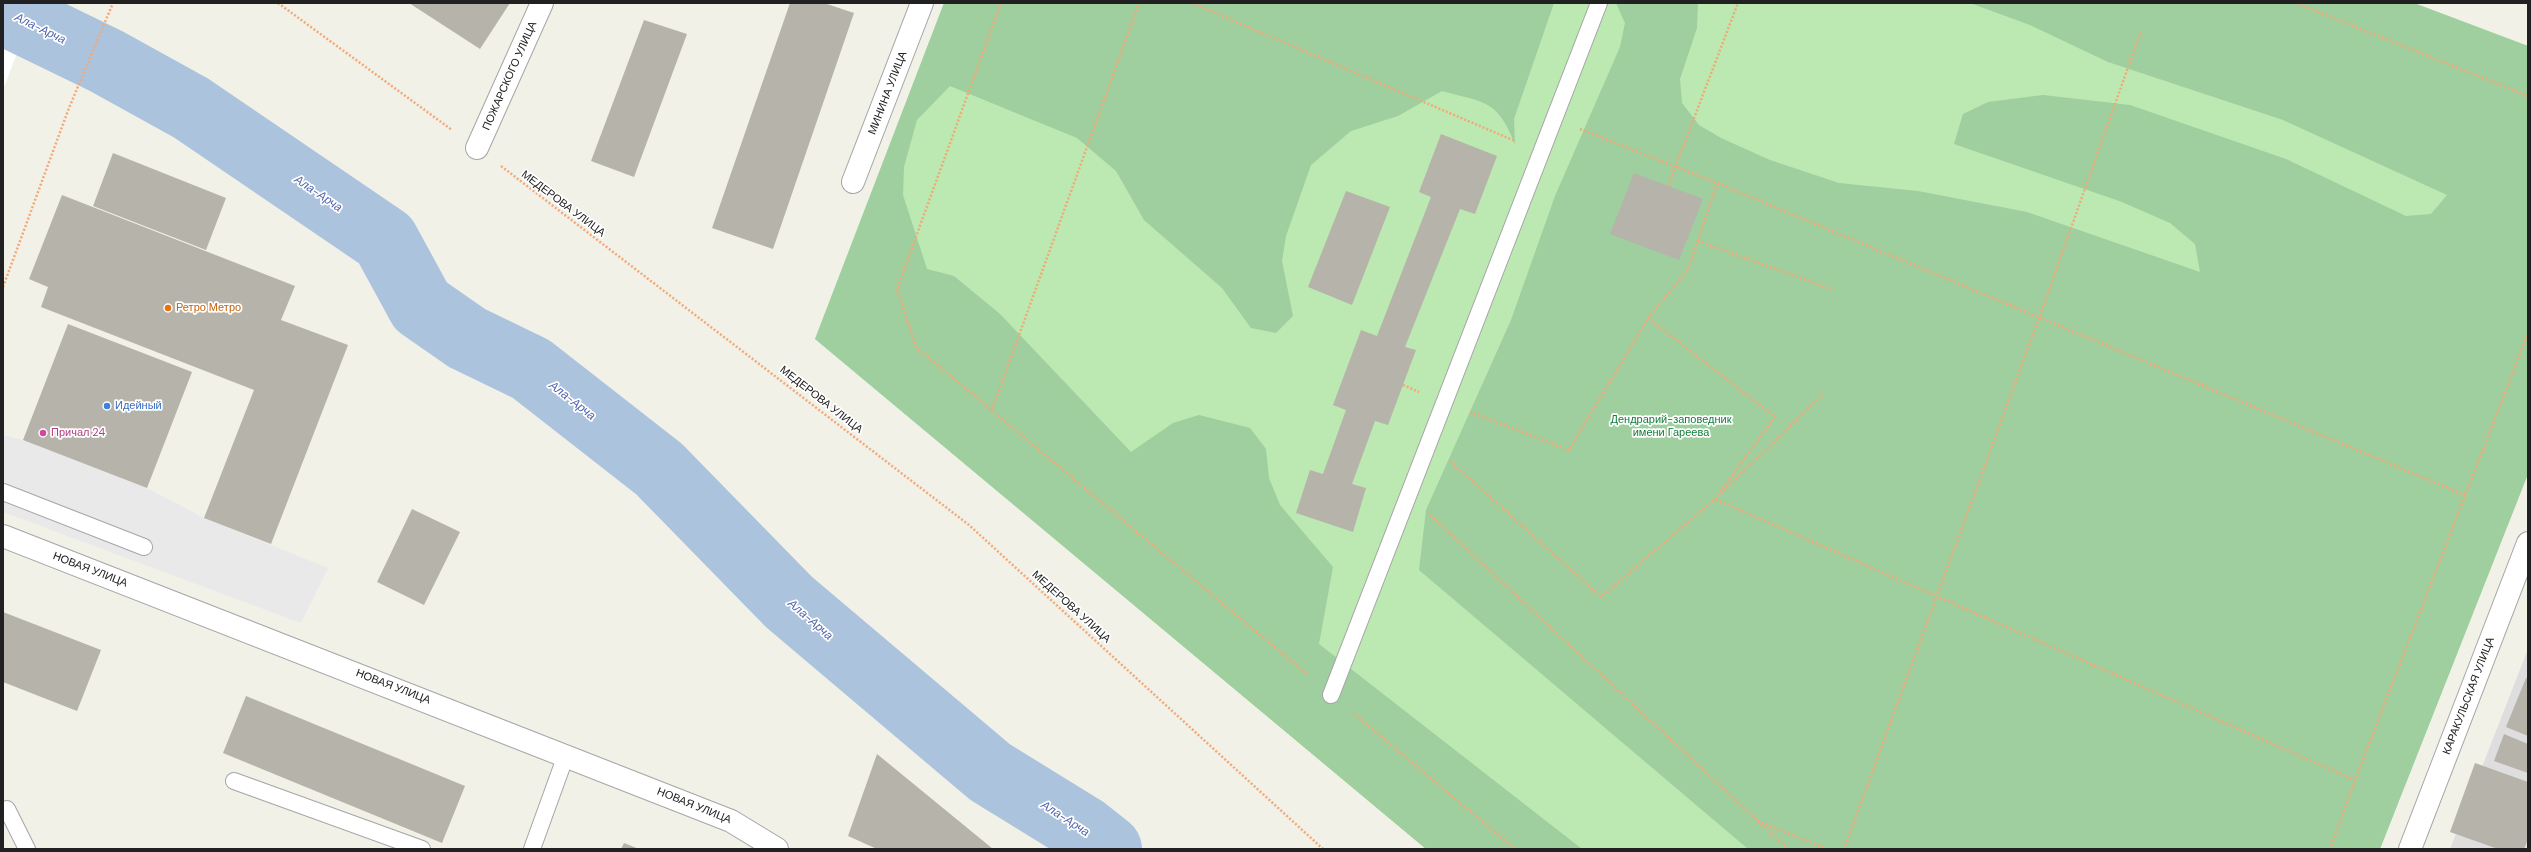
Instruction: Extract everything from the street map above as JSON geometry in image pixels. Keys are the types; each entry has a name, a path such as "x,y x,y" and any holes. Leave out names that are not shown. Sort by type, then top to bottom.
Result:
{"street":[{"name":"ПОЖАРСКОГО УЛИЦА","path":"477,148 542,3"},
{"name":"МИНИНА УЛИЦА","path":"853,182 922,3"},
{"name":"НОВАЯ УЛИЦА","path":"3,536 566,755 731,821 777,849"},
{"name":"КАРАКУЛЬСКАЯ УЛИЦА","path":"2410,849 2528,543"}],"lane":[{"path":"1331,695 1599,3"},
{"path":"3,492 144,547"},
{"path":"532,849 566,755"},
{"path":"234,781 422,849"},
{"path":"7,809 27,849"}],"path":[{"path":"3,287 69,108 112,3"},
{"name":"МЕДЕРОВА УЛИЦА","path":"278,3 477,148 969,525 1322,849"},
{"path":"1001,3 896,289 916,347 1515,849"},
{"path":"992,410 1139,3"},
{"path":"1192,3 1541,153"},
{"path":"1668,186 1738,3"},
{"path":"2296,3 2528,96"},
{"path":"1844,849 2039,318 2141,31"},
{"path":"1554,119 1717,183 2465,495"},
{"path":"1403,385 1569,450 1648,318 1688,270 1717,183"},
{"path":"1698,241 1831,289"},
{"path":"1648,318 1774,417 1715,499"},
{"path":"2330,849 2355,780 2528,333"},
{"path":"1428,442 1601,596 1715,499 1824,393"},
{"path":"1408,494 1788,849"},
{"path":"1715,499 2355,780"},
{"path":"1756,820 1827,849"}],"shaded area":[{"path":"3,435 23,440 147,488 204,518 328,568 301,623 3,512"},
{"path":"2528,649 2528,849 2450,849"}],"green space":[{"name":"Дендрарий-заповедник имени Гареева","path":"944,3 2414,3 2528,46 2528,474 2380,849 1426,849 815,339"},
{"path":"944,3 1554,3 1514,119 1515,144 1502,118 1488,105 1479,101 1442,91 1398,116 1351,131 1311,165 1286,236 1282,261 1293,316 1276,333 1251,328 1222,288 1144,220 1116,171 1077,138 950,86 917,120 904,167 903,195 927,269 954,276 1000,314 1131,452 1173,423 1199,415 1250,428 1266,449 1269,478 1280,505 1333,567 1319,644 1582,849 1426,849 815,339"},
{"path":"1616,3 1698,3 1697,28 1680,79 1682,103 1699,125 1721,138 1770,160 1839,183 1918,191 2027,212 2200,272 2195,244 2170,223 2122,202 1954,144 1963,114 1988,102 2043,95 2130,105 2286,159 2406,216 2431,214 2447,195 2283,120 2108,62 2030,25 1970,3 2414,3 2528,46 2528,474 2380,849 1748,849 1419,570 1426,510 1511,320 1555,196 1620,47 1625,23"}],"pier":[{"path":"3,3 36,3 3,90"}],"building":[{"path":"409,3 510,3 480,49"},
{"path":"790,3 824,3 854,13 773,249 712,228"},
{"path":"644,20 687,34 634,177 591,161"},
{"path":"1441,134 1497,156 1475,214 1460,209 1405,347 1416,350 1388,425 1375,421 1352,484 1366,488 1353,532 1296,513 1310,470 1323,474 1346,410 1333,405 1361,330 1377,336 1431,197 1419,192"},
{"path":"113,153 226,198 206,250 93,206"},
{"path":"1634,173 1703,199 1679,260 1610,234"},
{"path":"1346,191 1390,207 1352,305 1308,287"},
{"path":"62,195 295,286 281,320 348,345 271,544 204,518 254,390 41,307 48,287 29,279"},
{"name":"Идейный","path":"68,324 192,372 147,488 23,440"},
{"path":"412,509 460,532 424,605 377,582"},
{"path":"3,612 101,650 77,711 3,682"},
{"path":"2526,678 2528,679 2528,736 2506,727"},
{"path":"246,696 465,786 442,843 223,753"},
{"path":"2504,734 2528,744 2528,773 2494,761"},
{"path":"877,754 993,849 877,849 848,836"},
{"path":"2475,763 2528,782 2528,839 2524,849 2498,849 2450,832"},
{"path":"624,843 639,849 621,849"}],"waterway":[{"name":"Ала-Арча","path":"3,11 106,61 191,108 385,240 421,306 467,338 531,369 659,469 789,602 990,772 1084,830 1108,849"}],"place":[{"name":"Ретро Метро","path":"168,308"},
{"name":"Идейный","path":"107,406"},
{"name":"Причал 24","path":"43,433"}]}
